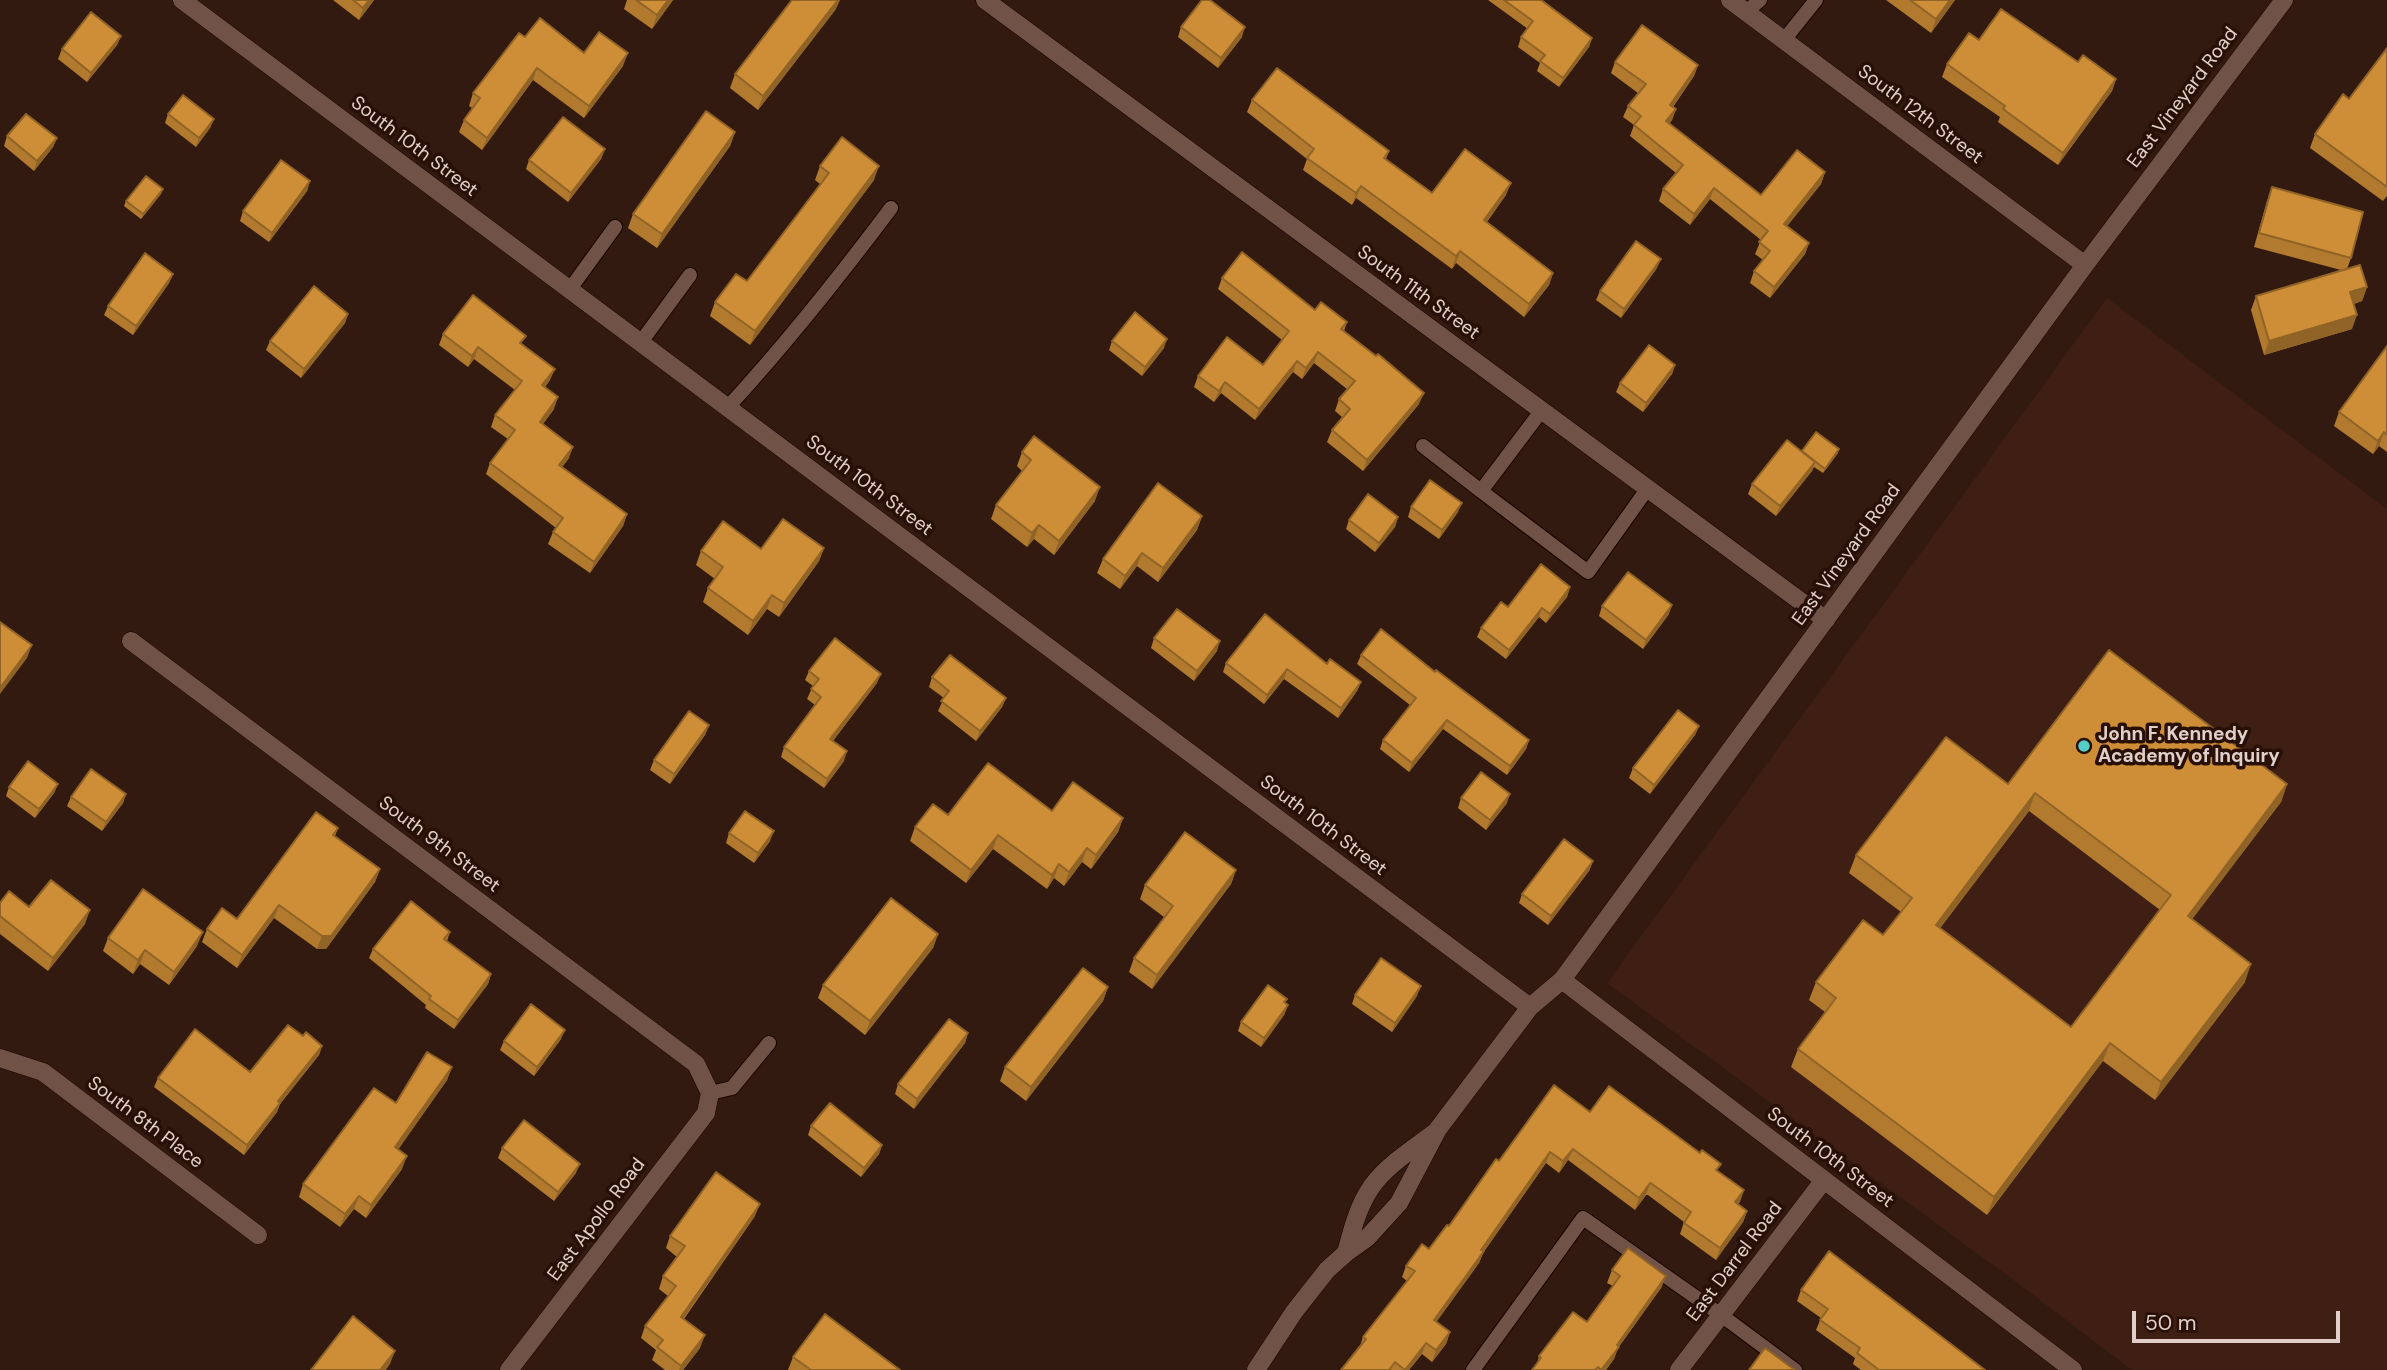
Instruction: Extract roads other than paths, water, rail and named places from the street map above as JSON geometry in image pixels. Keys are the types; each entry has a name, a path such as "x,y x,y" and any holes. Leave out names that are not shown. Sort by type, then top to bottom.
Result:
{"street":[{"name":"South 10th Street","path":"182,0 1530,1007"},
{"name":"South 11th Street","path":"985,0 1826,620"},
{"name":"South 12th Street","path":"1730,0 1753,6 1784,40 2085,265"},
{"name":"East Vineyard Road","path":"1256,1370 1294,1312 1327,1270 1367,1238 1399,1203 1438,1129 1530,1007 1562,980 2085,265 2284,0"},
{"name":"South 9th Street","path":"131,641 696,1064 710,1093"},
{"name":"South 10th Street","path":"1562,980 2073,1370"},
{"name":"South 8th Place","path":"0,1058 43,1072 258,1235"},
{"name":"East Apollo Road","path":"509,1370 706,1113 710,1093"},
{"name":"East Vineyard Road","path":"1346,1253 1352,1228 1373,1185 1438,1129"},
{"name":"East Darrel Road","path":"1679,1370 1824,1180"}],"lane":[{"path":"1784,40 1816,0"},
{"path":"728,407 842,274 891,208"},
{"path":"570,289 615,227"},
{"path":"641,342 690,275"},
{"path":"1481,491 1542,410"},
{"path":"1423,446 1588,572 1648,488"},
{"path":"710,1093 732,1088 769,1043"},
{"path":"1473,1370 1583,1218 1795,1370"}],"place":[{"name":"John F. Kennedy Academy of Inquiry","path":"2084,746"}]}
